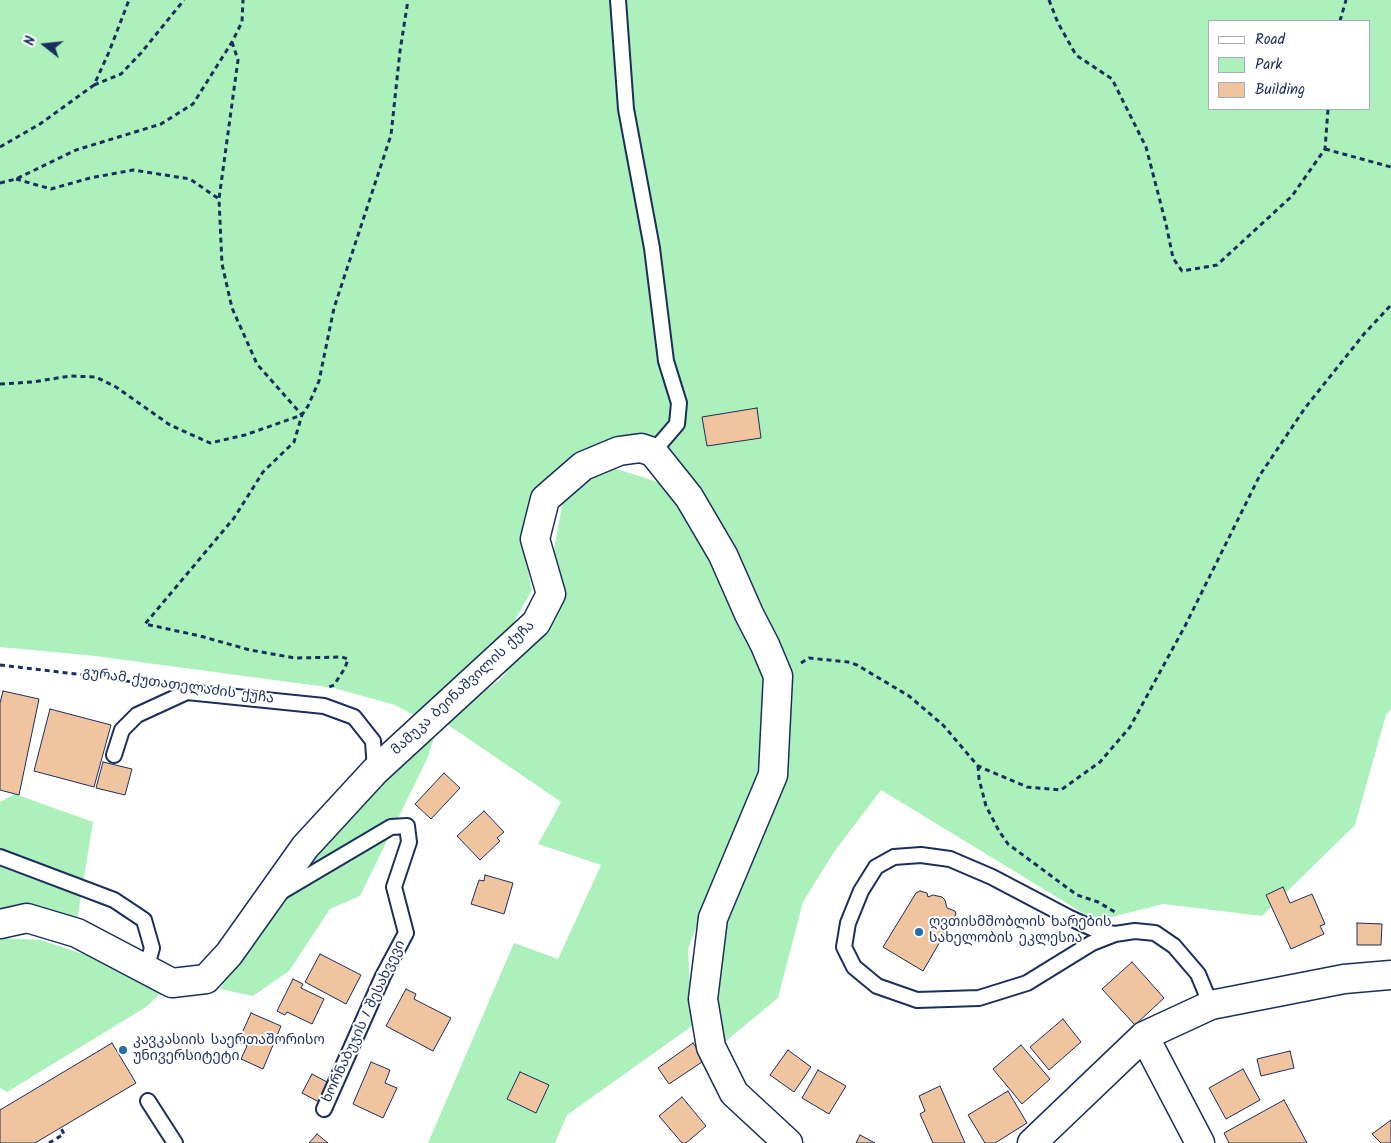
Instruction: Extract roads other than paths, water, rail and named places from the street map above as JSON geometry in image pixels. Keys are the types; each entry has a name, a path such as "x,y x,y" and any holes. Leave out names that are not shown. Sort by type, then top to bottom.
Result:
{"street":[{"name":"მამუკა ბეინაშვილის ქუჩა","path":"0,924 27,918 77,932 172,983 206,978 229,954 305,847 376,771 536,623 551,594 535,539 545,499 583,466 619,451 641,448 653,452"},
{"path":"653,452 690,497 723,555 778,676 773,775 713,918 703,1000 711,1047 734,1093 788,1143"},
{"path":"1032,1143 1144,1036 1211,1005 1344,979 1391,976"},
{"path":"1144,1036 1200,1143"}],"lane":[{"path":"618,0 626,110 652,248 666,361 679,403 678,424 653,452"},
{"name":"გურამ ქუთათელაძის ქუჩა","path":"114,755 122,730 137,715 187,692 324,706 354,717 373,741 376,771"},
{"name":"ხორნაბუჯის I შესახვევი","path":"269,898 391,827 407,826 409,842 394,887 406,933 383,976 324,1109"},
{"path":"1115,934 1096,930 992,877 950,859 921,855 894,857 876,867 861,891 848,923 844,947 854,967 877,986 917,1000 979,998 1027,983 1092,943 1115,934 1135,931 1155,933 1174,946 1198,974 1211,1005"},
{"path":"0,857 114,900 144,920 152,948 146,969"},
{"path":"148,1101 175,1143"}],"place":[{"name":"ღვთისმშობლის ხარების სახელობის ეკლესია","path":"919,932"},
{"name":"კავკასიის საერთაშორისო უნივერსიტეტი","path":"123,1050"}]}
